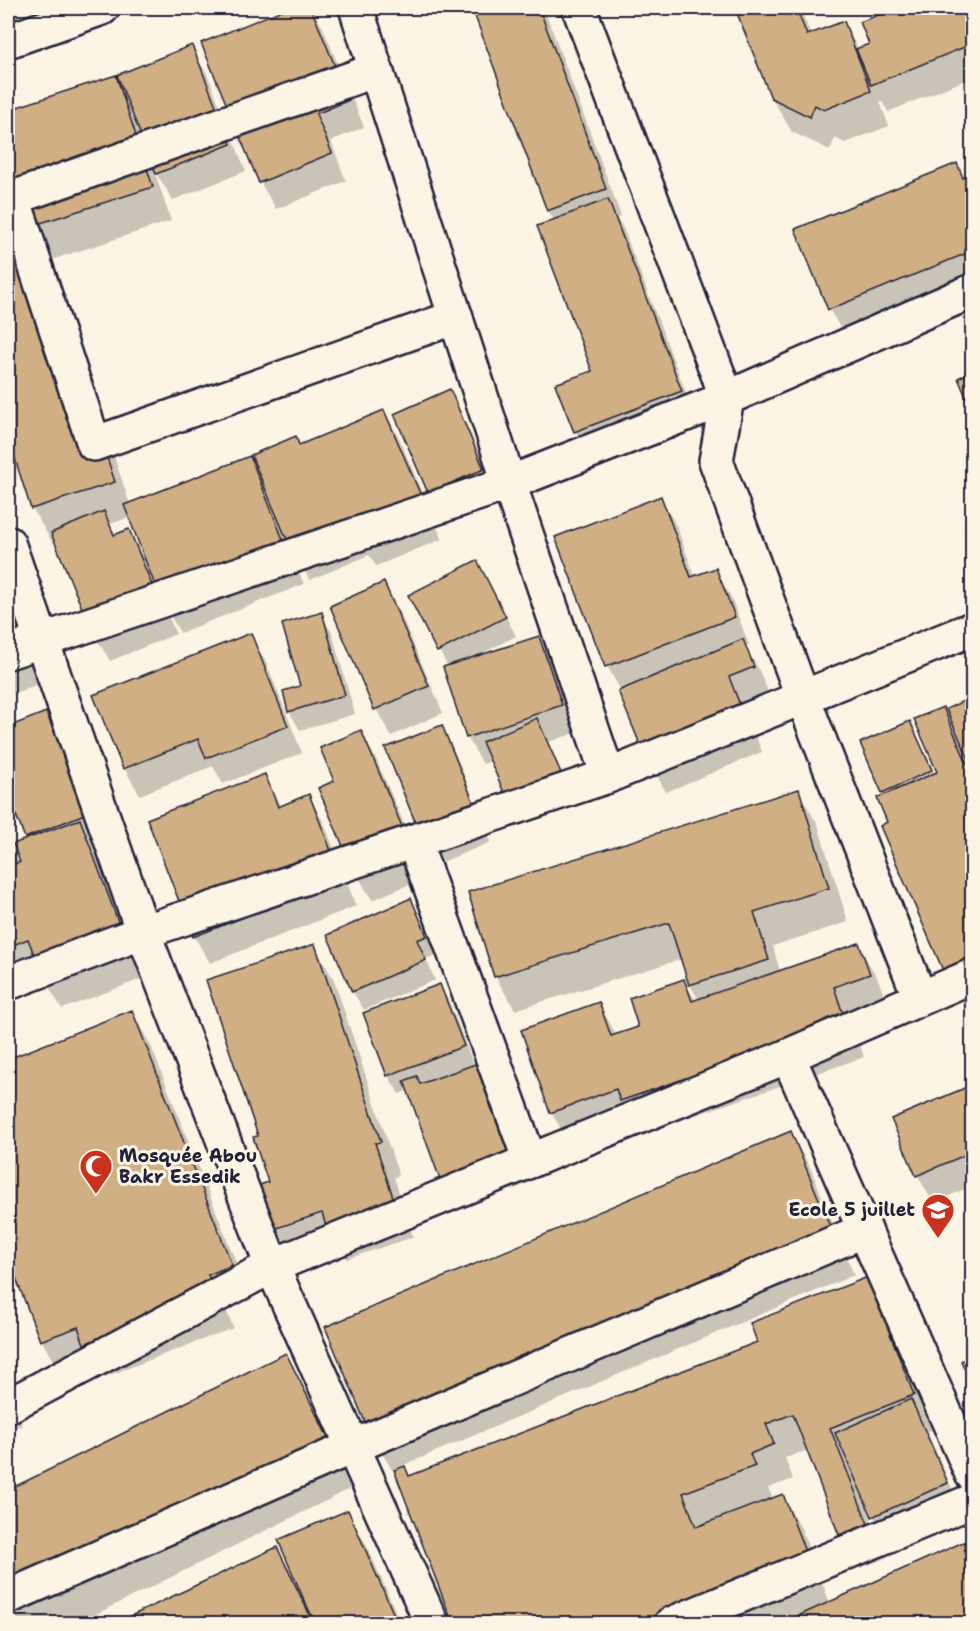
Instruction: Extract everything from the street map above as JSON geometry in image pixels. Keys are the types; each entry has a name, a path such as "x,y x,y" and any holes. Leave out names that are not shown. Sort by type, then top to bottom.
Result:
{"street":[{"path":"8,41 102,8"},
{"path":"356,8 509,483 608,776"},
{"path":"579,8 727,398 716,461 802,698 920,998"},
{"path":"376,70 10,196 94,444 456,317"},
{"path":"8,652 509,483 727,398 972,291"},
{"path":"8,543 143,932 272,1266 432,1623"},
{"path":"8,983 143,932 608,776 972,629"},
{"path":"414,841 530,1161"},
{"path":"9,1399 272,1266 788,1056 972,975"},
{"path":"788,1056 972,1474"},
{"path":"8,1598 352,1447 865,1230"},
{"path":"671,1623 972,1501"}],"building":[{"path":"287,8 311,8 349,100 316,114 332,153 259,183 201,43"},
{"path":"472,8 539,8 606,189 547,211"},
{"path":"735,8 796,8 807,35 844,21 871,91 824,110 815,105 810,117 771,98"},
{"path":"896,8 967,8 972,22 972,44 871,85 856,49 869,44 860,22"},
{"path":"192,45 231,144 156,174 117,75"},
{"path":"116,75 153,187 22,229 62,318 115,482 31,509 8,437 8,110"},
{"path":"957,163 963,178 972,174 972,251 828,310 795,229"},
{"path":"608,199 682,391 574,432 555,384 592,371 537,226"},
{"path":"972,372 972,411 958,378"},
{"path":"450,389 484,469 428,493 394,414"},
{"path":"384,410 428,512 293,554 251,455 296,436 299,445"},
{"path":"250,456 290,557 163,606 124,505"},
{"path":"661,496 691,577 716,568 735,617 605,667 555,537"},
{"path":"104,511 114,535 129,529 161,607 93,635 51,533"},
{"path":"477,560 506,617 437,652 408,595"},
{"path":"384,582 429,686 374,710 330,606"},
{"path":"8,593 27,647 8,654"},
{"path":"322,612 345,695 288,712 283,691 300,686 282,624"},
{"path":"251,633 288,726 206,758 198,739 123,769 93,695"},
{"path":"539,636 562,705 466,738 443,667"},
{"path":"743,639 754,667 729,677 748,725 649,766 618,691"},
{"path":"972,697 972,766 946,709"},
{"path":"943,707 972,775 972,974 949,984 880,826 887,822 877,798 937,772 914,719"},
{"path":"46,712 87,813 25,838 8,795 8,727"},
{"path":"537,718 561,773 506,797 482,742"},
{"path":"910,721 932,770 882,793 860,743"},
{"path":"442,725 482,823 425,846 385,748"},
{"path":"361,730 412,850 355,874 318,788 334,781 320,748"},
{"path":"265,774 278,807 309,794 342,879 193,937 147,819"},
{"path":"799,789 829,888 754,912 769,960 689,985 669,923 494,977 468,892"},
{"path":"80,819 129,951 45,983 28,939 8,947 8,866 20,862 13,844"},
{"path":"8,843 14,859 8,861"},
{"path":"411,898 427,936 417,940 426,960 352,992 327,935"},
{"path":"859,943 870,974 834,987 846,1023 620,1101 616,1089 550,1113 521,1030 599,1002 611,1036 638,1027 629,998 684,979 692,1001"},
{"path":"315,944 381,1142 375,1143 395,1203 326,1226 322,1213 274,1229 260,1185 268,1182 253,1137 258,1136 206,980"},
{"path":"440,984 464,1046 387,1076 363,1013"},
{"name":"Mosquée Abou Bakr Essedik","path":"132,1010 232,1265 208,1275 215,1293 84,1344 78,1327 40,1341 8,1257 8,1059"},
{"path":"481,1062 515,1156 441,1182 404,1081 417,1076 420,1084"},
{"path":"972,1085 972,1152 916,1176 891,1119"},
{"path":"791,1131 836,1241 371,1436 325,1327"},
{"path":"868,1277 914,1395 830,1428 868,1524 839,1535 793,1414 766,1424 774,1444 750,1454 755,1466 683,1493 696,1527 783,1494 814,1575 687,1624 453,1624 394,1470 405,1466 409,1476 757,1342 750,1323"},
{"path":"286,1353 335,1452 8,1614 8,1490"},
{"path":"972,1356 972,1387 961,1361"},
{"path":"911,1399 948,1483 872,1517 835,1433"},
{"path":"348,1510 398,1624 316,1624 305,1602 278,1540"},
{"path":"970,1539 972,1544 972,1624 780,1624"},
{"path":"277,1547 314,1624 114,1624"}],"place":[{"name":"Mosquée Abou Bakr Essedik","path":"96,1195"},
{"name":"Ecole 5 juillet","path":"938,1239"}]}
